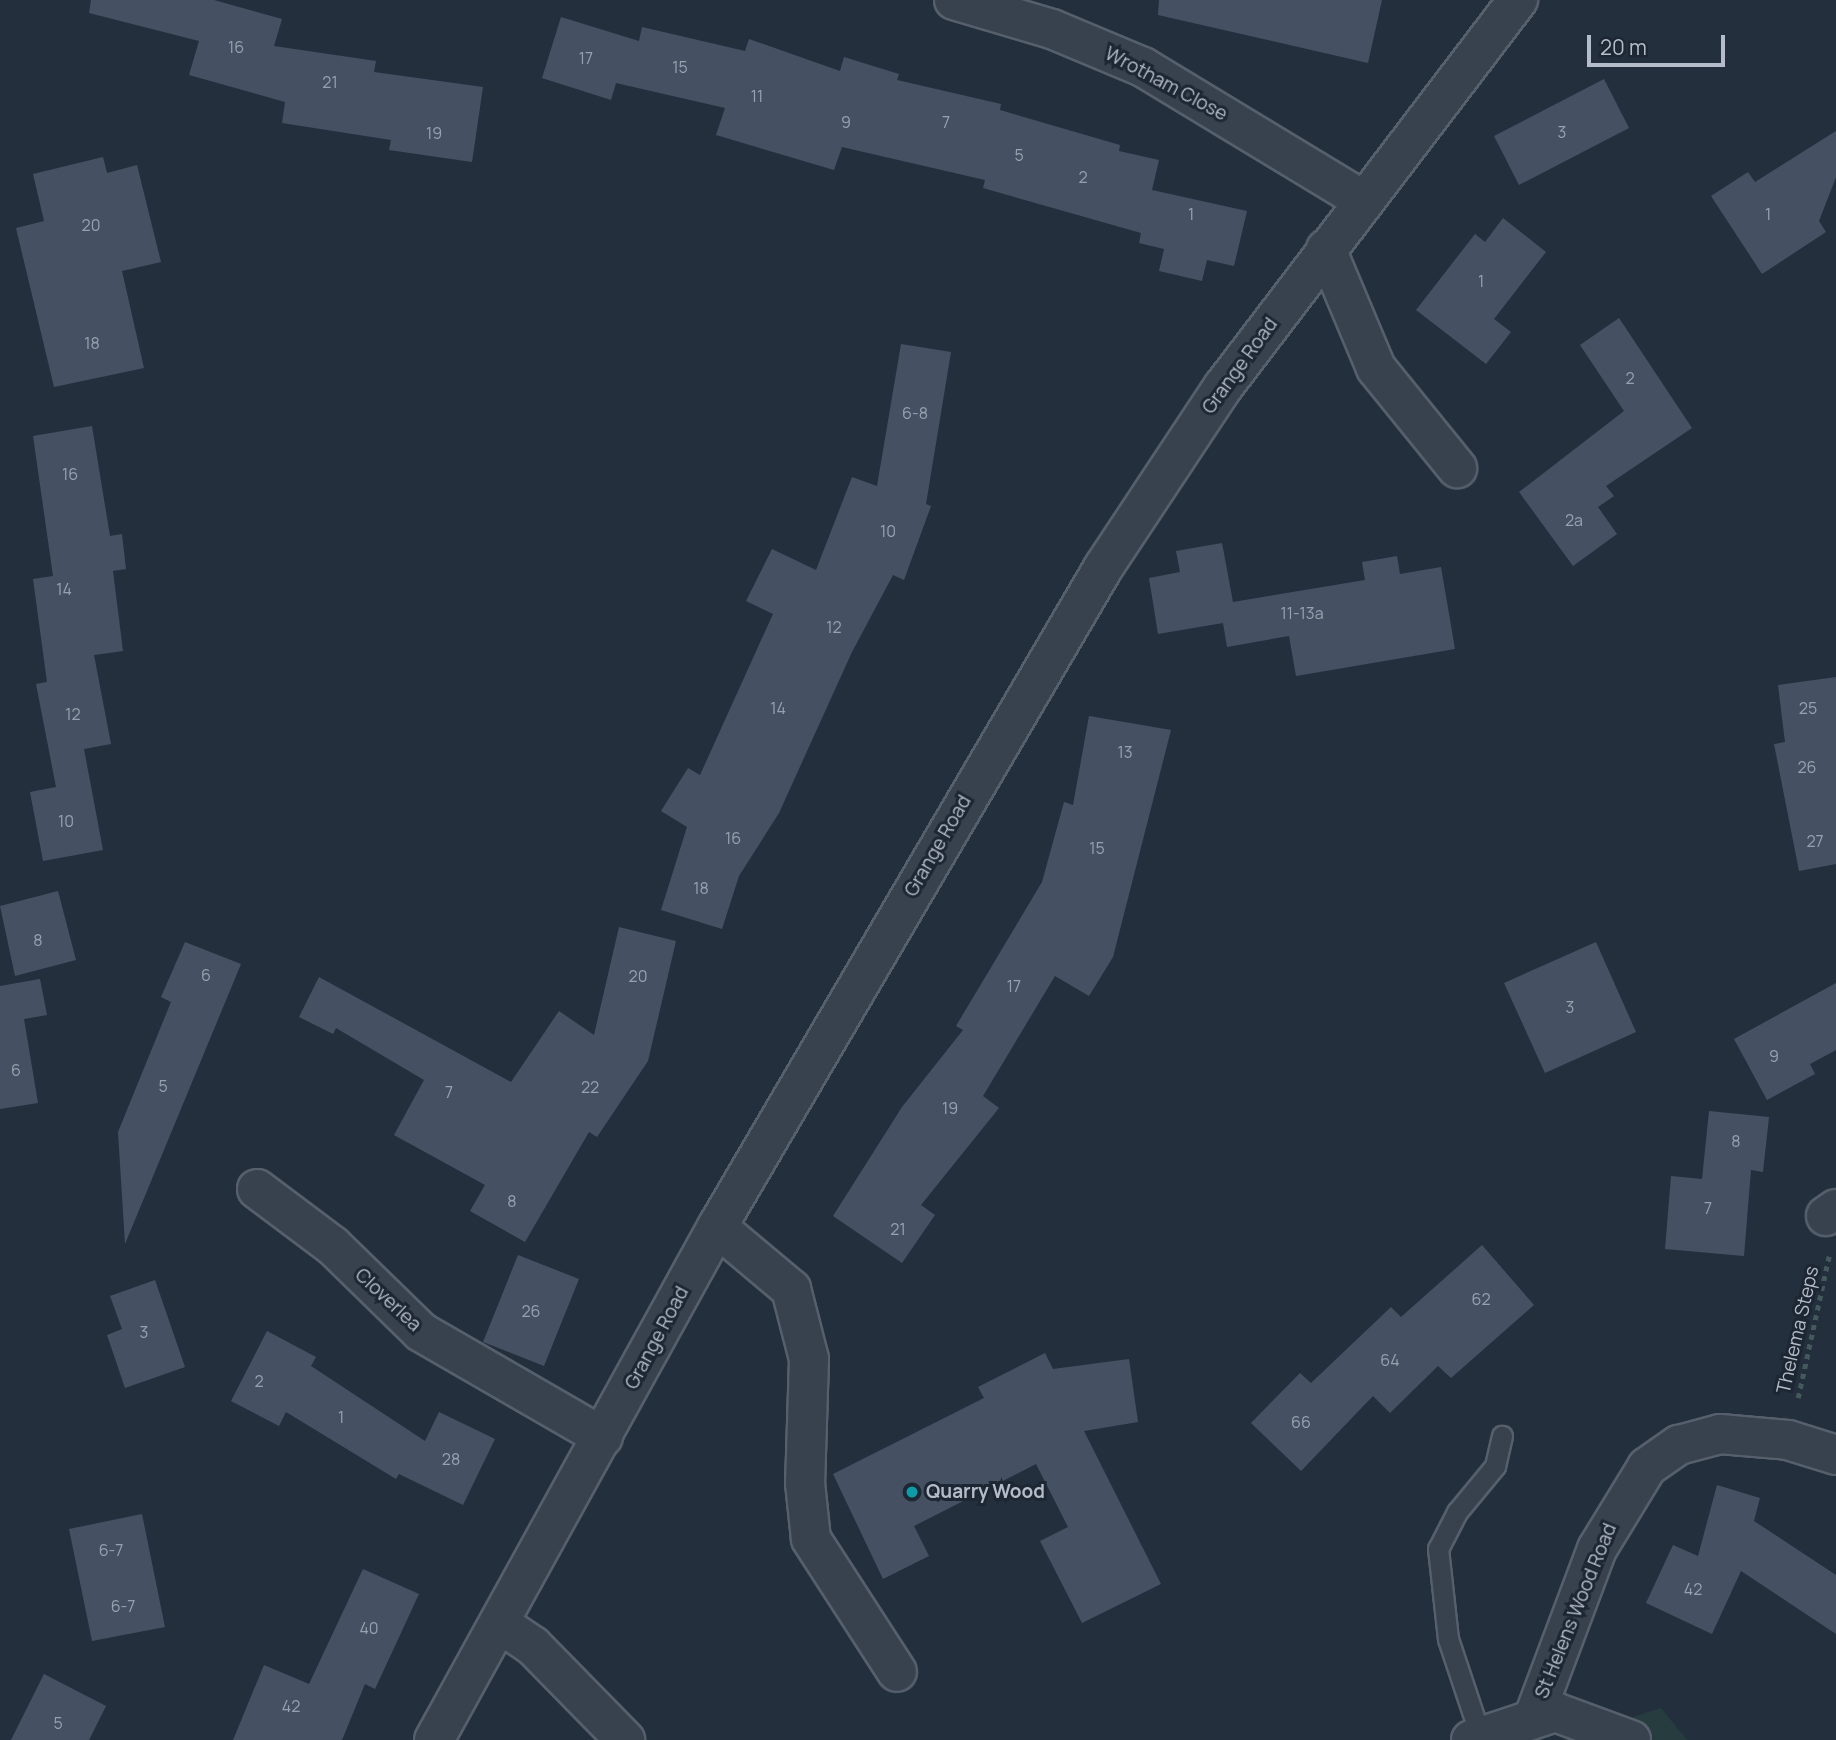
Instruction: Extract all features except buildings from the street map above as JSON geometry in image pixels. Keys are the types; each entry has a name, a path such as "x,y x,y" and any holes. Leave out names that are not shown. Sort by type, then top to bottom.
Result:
{"street":[{"name":"Wrotham Close","path":"954,0 1052,29 1143,67 1363,200"},
{"name":"Grange Road","path":"434,1740 717,1227 1103,568 1223,387 1325,249 1518,0"},
{"path":"1325,249 1376,368 1457,468"},
{"name":"Cloverlea","path":"257,1189 333,1247 421,1332 603,1437"},
{"path":"717,1227 791,1289 809,1359 805,1483 811,1539 897,1672"},
{"name":"St Helens Wood Road","path":"1535,1714 1597,1549 1647,1467 1679,1445 1720,1434 1788,1440 1836,1455"},
{"path":"499,1623 533,1646 625,1740"},
{"path":"1475,1737 1535,1714 1574,1714 1631,1740"}],"lane":[{"path":"1475,1737 1448,1639 1438,1549 1457,1512 1495,1466 1502,1436"}],"path":[{"name":"Thelema Steps","path":"1788,1440 1832,1222"}],"green space":[{"path":"1661,1708 1687,1740 1561,1740"}],"place":[{"name":"Quarry Wood","path":"912,1492"}]}
